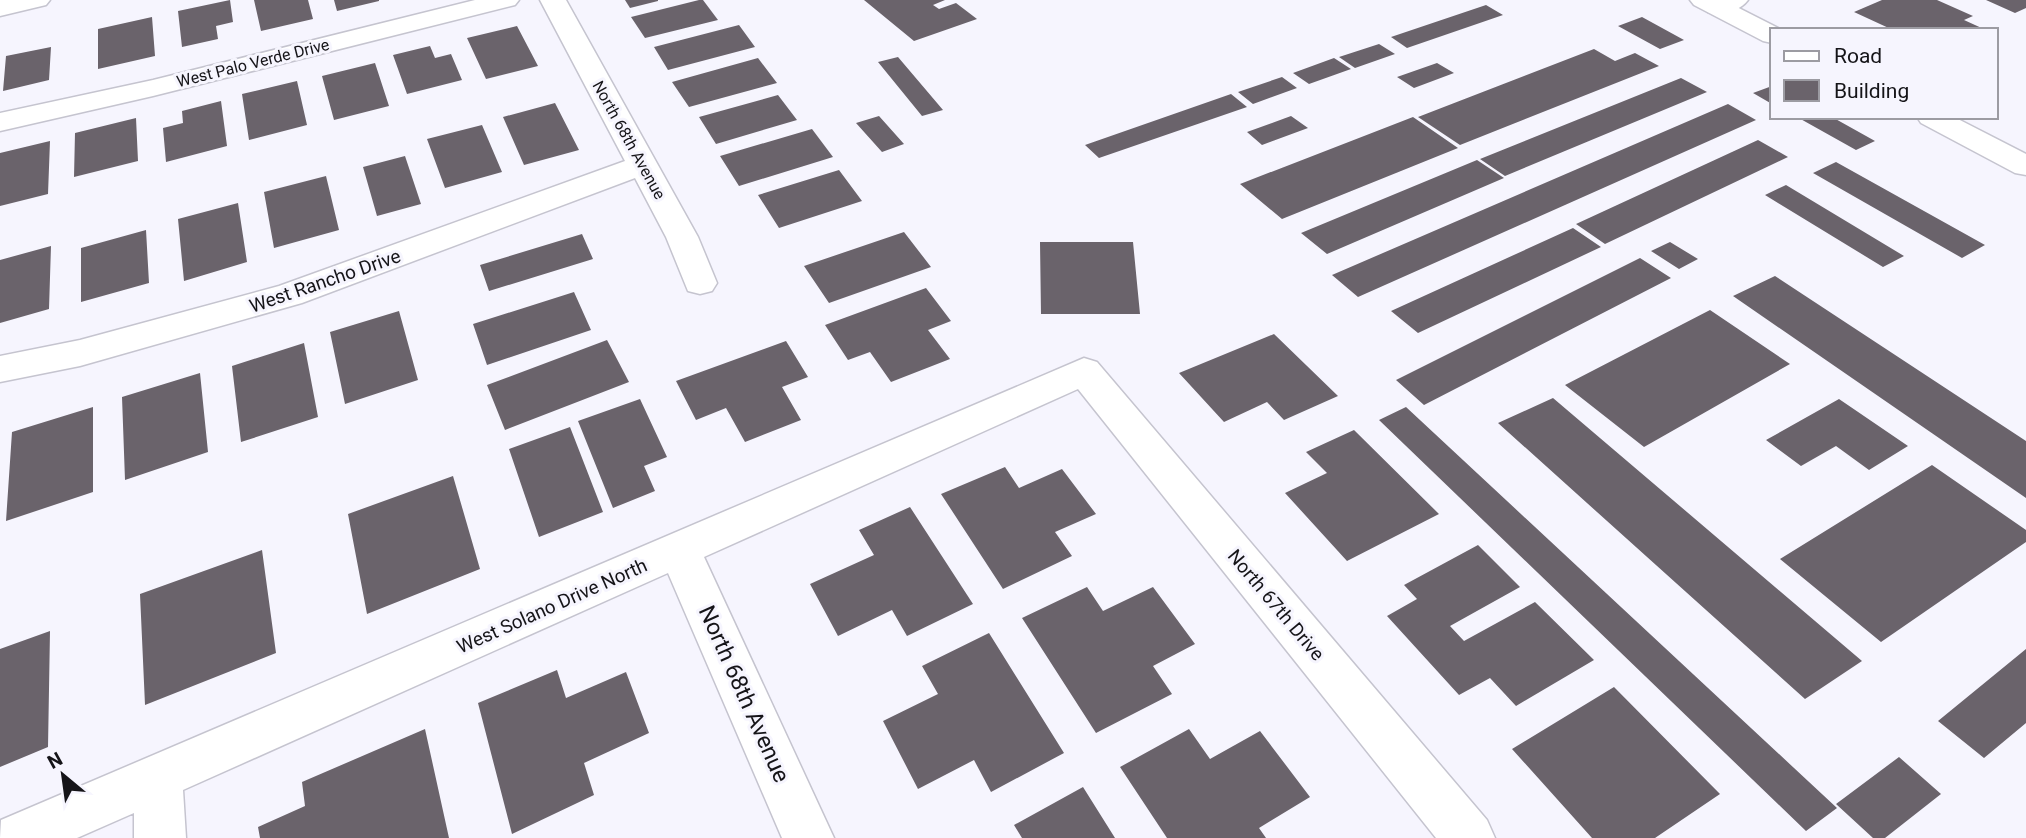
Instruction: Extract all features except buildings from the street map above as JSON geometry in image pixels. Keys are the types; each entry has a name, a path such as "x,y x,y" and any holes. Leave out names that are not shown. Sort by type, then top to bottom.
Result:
{"street":[{"path":"0,8 37,0"},
{"name":"West Palo Verde Drive","path":"0,122 153,88 506,0"},
{"name":"North 68th Avenue","path":"553,0 682,237 700,283"},
{"path":"1719,2 1770,34"},
{"path":"1935,119 2026,166"},
{"name":"West Rancho Drive","path":"0,369 80,353 290,295 642,165"},
{"name":"West Solano Drive North","path":"19,838 1084,371"},
{"name":"North 67th Drive","path":"1084,371 1469,838"},
{"name":"North 68th Avenue","path":"680,550 808,838"},
{"path":"158,777 160,838"}]}
